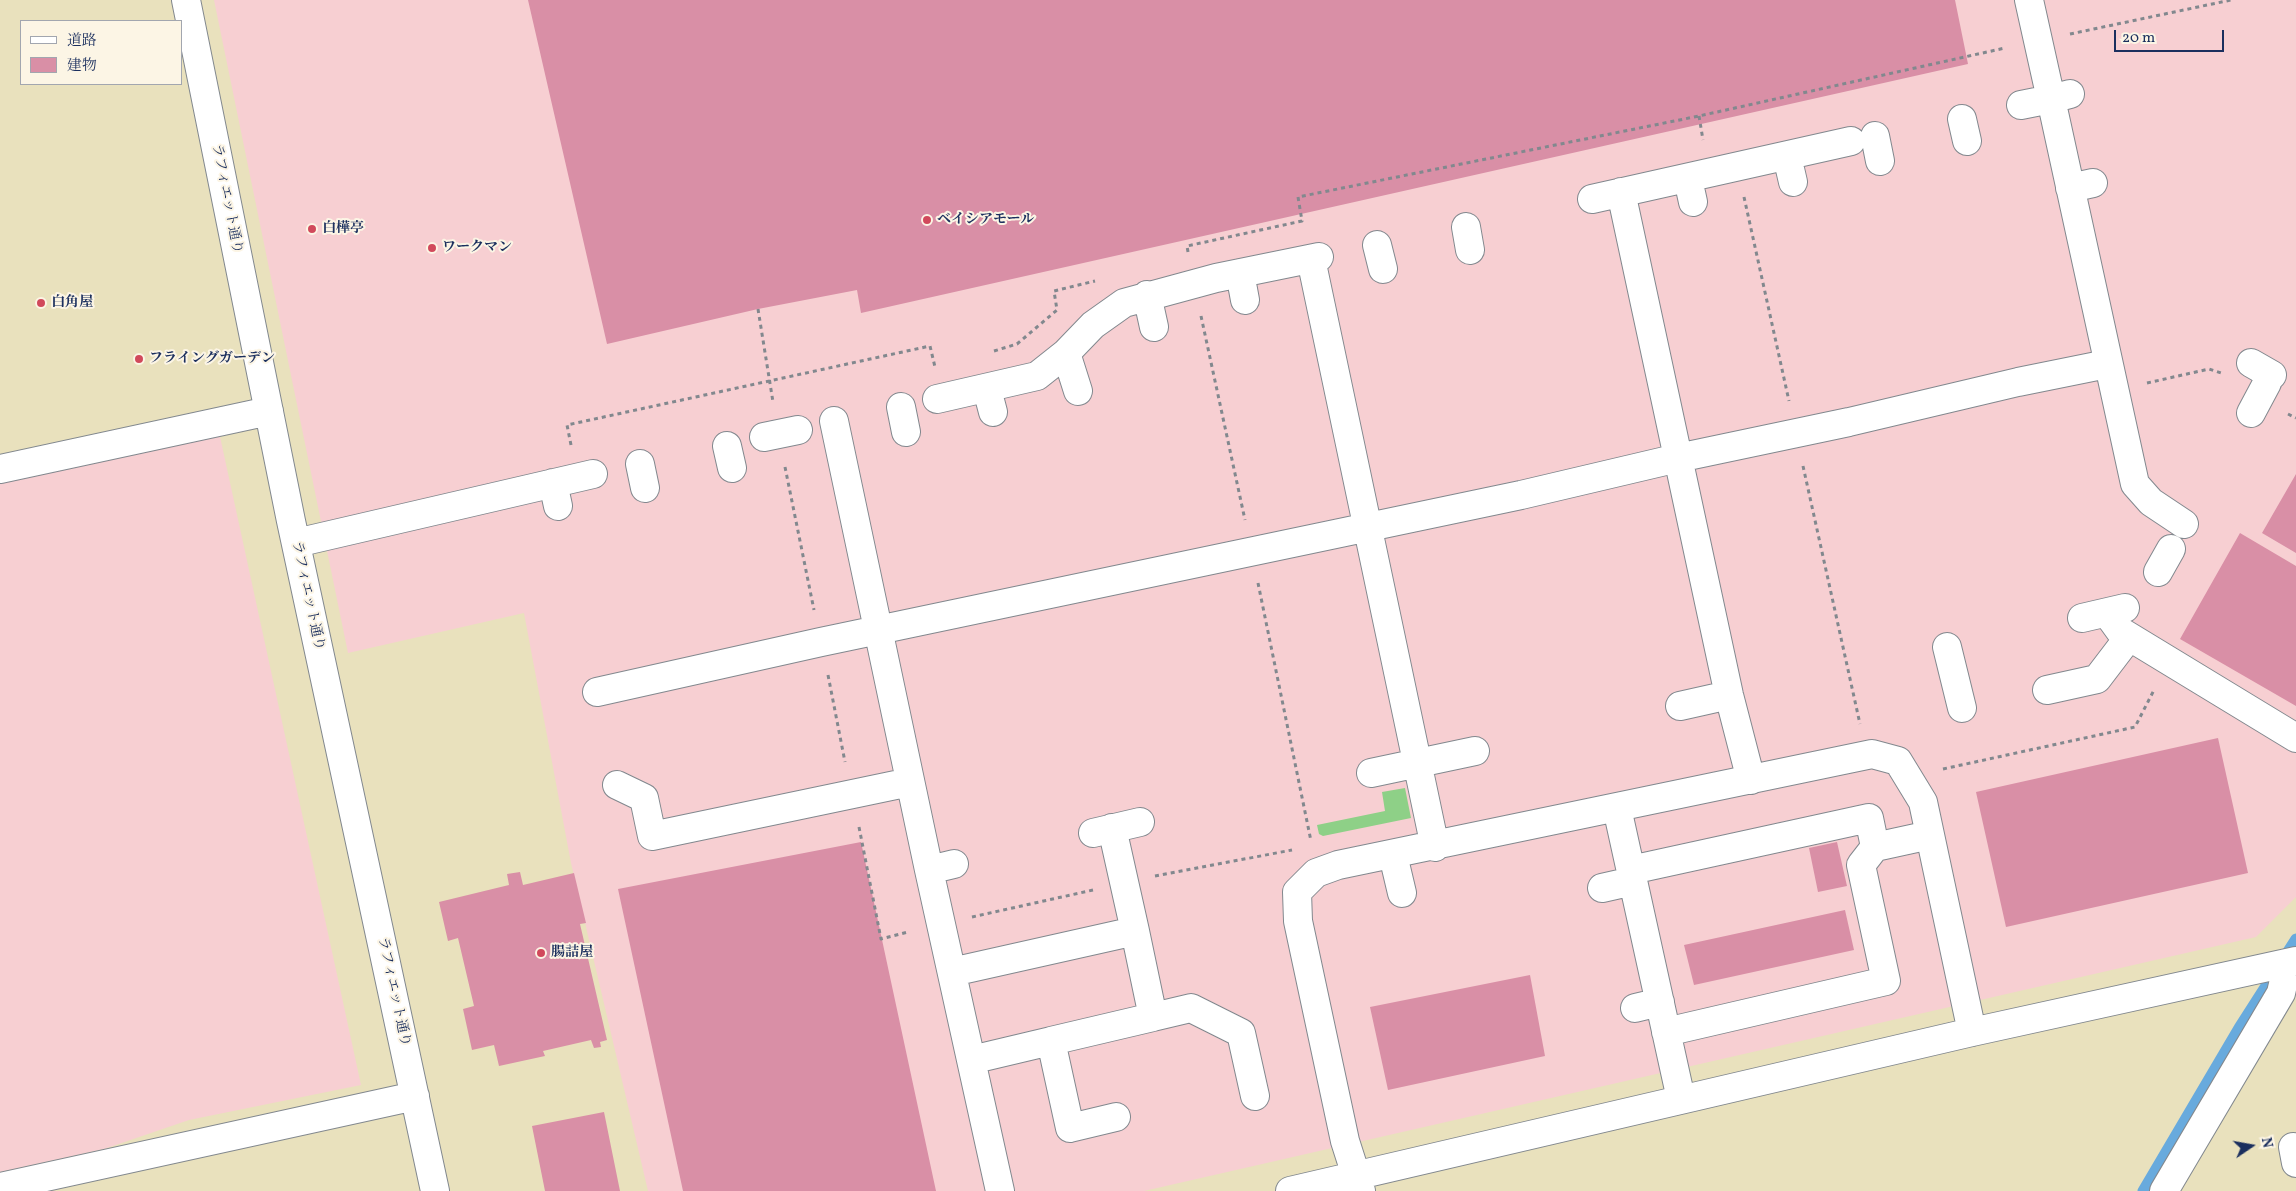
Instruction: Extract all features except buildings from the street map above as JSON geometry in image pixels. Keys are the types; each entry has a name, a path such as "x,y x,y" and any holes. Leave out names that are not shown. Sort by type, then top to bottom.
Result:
{"street":[{"name":"ラフィエット通り","path":"186,0 296,543 435,1191"},
{"path":"2029,0 2038,41 2060,96 2081,186 2099,273 2107,364 2134,484 2151,502 2184,524"},
{"path":"2021,105 2060,96"},
{"path":"1592,199 1621,192 1691,191 1787,156 1869,146"},
{"path":"1787,156 1793,182"},
{"path":"1621,192 1729,695 1751,780"},
{"path":"937,399 990,401 1037,376 1066,353 1093,325 1124,302 1240,273 1315,258 1367,526 1419,763 1435,847"},
{"path":"1240,273 1245,300"},
{"path":"1147,295 1154,327"},
{"path":"1066,353 1078,391"},
{"path":"597,692 878,630 1521,494 1678,458 1849,422 2018,382 2107,364"},
{"path":"2251,413 2263,374"},
{"path":"0,469 269,412"},
{"path":"834,421 910,782 942,867 952,972 1000,1191"},
{"path":"764,437 798,430"},
{"path":"296,543 555,494 593,474"},
{"path":"2158,572 2171,549"},
{"path":"2105,613 2120,631 2129,637 2296,738"},
{"path":"2047,690 2097,679 2129,637"},
{"path":"1948,647 1962,708"},
{"path":"1680,706 1729,695"},
{"path":"1371,773 1475,751"},
{"path":"1358,1183 1345,1140 1298,921 1297,892 1316,873 1338,865 1435,847 1872,754 1898,761 1923,802 1972,1032"},
{"path":"617,785 644,798 652,836 910,782"},
{"path":"1617,808 1632,876 1648,1005 1666,1032 1681,1099"},
{"path":"1602,888 1632,876 1869,818 1876,847"},
{"path":"1140,822 1103,831 1135,931 1153,1017"},
{"path":"1666,1032 1886,981 1861,865 1876,847 1930,835"},
{"path":"1394,855 1402,893"},
{"path":"952,972 1135,931"},
{"path":"1290,1191 1358,1183 1681,1099 1972,1032 2292,962"},
{"path":"2164,1191 2281,993 2292,962"},
{"path":"972,1060 1191,1008 1241,1033 1255,1096"},
{"path":"1051,1040 1070,1128 1116,1117"},
{"path":"0,1187 415,1096"}],"path":[{"path":"1699,116 2231,0"},
{"path":"573,451 567,425 769,381"},
{"path":"1942,769 2135,727 2169,662"}],"shaded area":[{"path":"214,0 2296,0 2296,897 2256,937 1144,1191 648,1191 571,863 524,613 348,653"},
{"path":"219,432 361,1085 189,1120 104,1149 0,1172 0,478"}],"green space":[{"path":"1405,788 1411,818 1323,836 1319,834 1317,825 1385,811 1382,792"}],"waterway":[{"path":"2143,1191 2239,1028 2296,939"}],"place":[{"name":"ベイシアモール","path":"927,220"},
{"name":"白樺亭","path":"312,229"},
{"name":"ワークマン","path":"432,248"},
{"name":"白角屋","path":"41,303"},
{"name":"フライングガーデン","path":"139,359"},
{"name":"腸詰屋","path":"541,953"}]}
